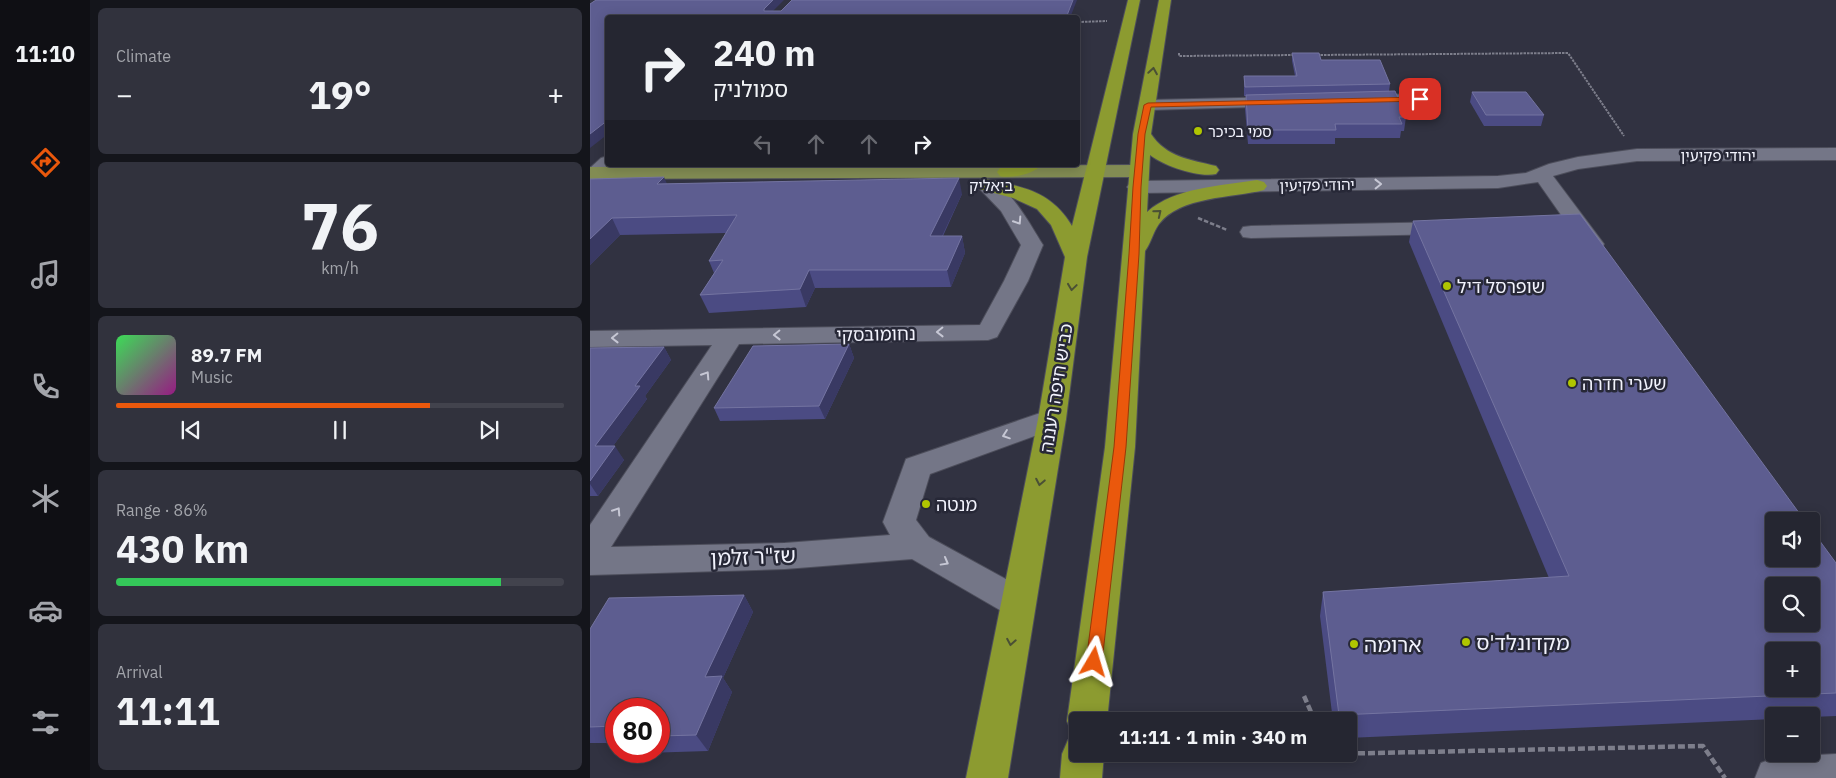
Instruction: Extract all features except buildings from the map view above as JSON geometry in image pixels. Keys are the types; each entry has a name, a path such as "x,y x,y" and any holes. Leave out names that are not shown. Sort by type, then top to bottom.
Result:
{"highway":[{"name":"כביש חיפה רעננה","path":"987,778 1052,419 1076,257 1134,0"},
{"path":"1088,712 1120,447 1134,254 1137,179 1142,134 1165,0"},
{"path":"1083,142 1105,125"},
{"path":"1142,134 1150,147 1170,161 1209,170"},
{"path":"1007,172 1025,167"},
{"path":"986,185 1018,191 1039,201 1058,216 1067,231 1076,257"},
{"path":"1134,254 1148,222 1159,211 1168,206 1193,198 1257,186"},
{"path":"1080,778 1082,762"}],"main road":[{"name":"ביאליק","path":"596,176 1007,172 1093,178"},
{"name":"ביאליק","path":"596,176 986,185 1093,178"},
{"name":"יהודי פקיעין","path":"1093,178 1137,179"}],"street":[{"path":"1343,101 1420,99"},
{"path":"1148,105 1304,102"},
{"name":"יהודי פקיעין","path":"1137,179 1257,186 1498,182 1529,179 1556,168 1578,163 1637,155 1836,154"},
{"name":"יהודי פקיעין","path":"1137,179 1209,170 1486,165 1525,170 1542,175"},
{"path":"1542,175 1610,266"},
{"name":"נחומובסקי","path":"590,339 988,332 1016,281 1032,245 1008,208 986,185"},
{"path":"1550,226 1580,226"},
{"path":"1242,232 1471,228"},
{"path":"590,552 731,336"},
{"path":"1018,603 916,546 899,522 917,467 1052,419"},
{"name":"שז\"ר זלמן","path":"590,561 784,556 916,546"},
{"path":"1776,778 1836,775"}],"path":[{"path":"1080,22 1112,20"},
{"path":"1179,46 1179,56 1304,55"},
{"path":"1314,55 1568,53 1637,155"},
{"path":"1168,206 1242,232"},
{"path":"1304,696 1311,712"},
{"path":"1357,753 1703,746 1726,778"}],"place":[{"name":"סמי בכיכר","path":"1198,131"},
{"name":"שופרסל דיל","path":"1447,286"},
{"name":"שערי חדרה","path":"1572,383"},
{"name":"מנטה","path":"926,504"},
{"name":"מקדונלד'ס","path":"1466,642"},
{"name":"ארומה","path":"1354,644"}],"route":[{"path":"1094,662 1120,447 1137,187 1142,134 1148,105 1420,99"}]}
